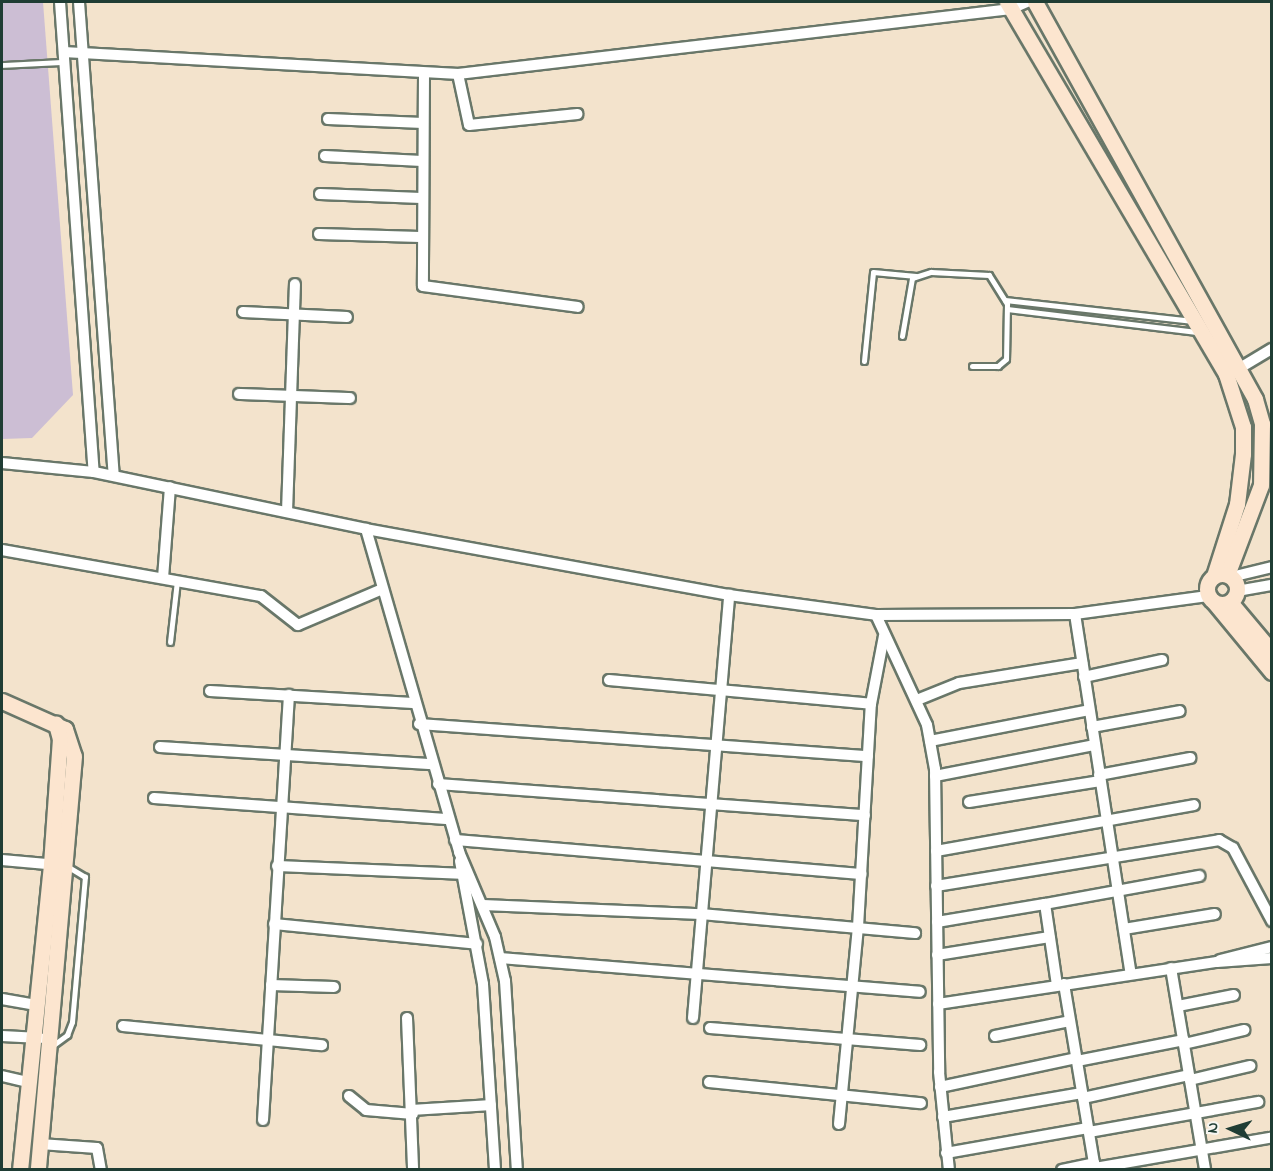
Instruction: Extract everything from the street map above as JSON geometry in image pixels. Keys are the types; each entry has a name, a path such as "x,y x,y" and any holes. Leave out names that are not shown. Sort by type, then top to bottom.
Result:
{"main road":[{"path":"1035,2 1240,368 1262,424 1263,465 1256,507 1223,588"},
{"path":"1009,5 1226,374 1243,427 1237,504 1223,588 1272,672"},
{"path":"1223,588 1269,646"},
{"path":"2,701 65,729 74,756 37,1005 20,1170"},
{"path":"38,1170 49,1043 58,865"}],"street":[{"path":"60,2 94,472"},
{"path":"79,2 114,476"},
{"path":"64,57 84,52 424,74 458,74 1028,2"},
{"path":"424,74 420,237 423,286 578,307"},
{"path":"458,74 469,125 577,114"},
{"path":"328,119 423,123"},
{"path":"325,156 422,161"},
{"path":"320,194 421,198"},
{"path":"319,234 420,237"},
{"path":"287,512 295,284"},
{"path":"243,312 347,317"},
{"path":"1240,368 1272,349"},
{"path":"239,394 350,398"},
{"path":"2,463 94,472 366,529 729,594 876,615 1075,614 1223,588 1272,585"},
{"path":"163,578 170,487"},
{"path":"366,529 380,590 465,874 477,944 495,1170"},
{"path":"2,550 261,596 298,626 380,590"},
{"path":"1223,588 1272,567"},
{"path":"693,1018 729,594"},
{"path":"1075,614 1131,974"},
{"path":"876,615 884,636 917,700 930,741 935,776 940,1087 949,1170"},
{"path":"839,1124 858,927 871,704 884,636"},
{"path":"1084,677 1162,660"},
{"path":"917,700 959,683 1082,663"},
{"path":"609,680 871,704"},
{"path":"210,691 413,703"},
{"path":"263,1120 280,807 289,696"},
{"path":"930,741 1089,710"},
{"path":"1092,727 1180,711"},
{"path":"419,724 868,756"},
{"path":"935,776 1095,746"},
{"path":"160,747 285,752 432,764"},
{"path":"969,802 1100,778 1190,758"},
{"path":"438,784 865,815"},
{"path":"154,798 449,819"},
{"path":"936,851 1194,805"},
{"path":"455,840 706,859 861,874"},
{"path":"936,885 1112,855 1219,840 1233,848 1272,921"},
{"path":"2,864 58,865"},
{"path":"277,867 465,874"},
{"path":"465,874 483,905 500,957 517,1170"},
{"path":"937,922 1118,893 1199,876"},
{"path":"1045,904 1050,937 1070,1021 1094,1167"},
{"path":"483,905 701,914 915,933"},
{"path":"1124,929 1215,914"},
{"path":"274,924 477,944"},
{"path":"937,954 1050,937"},
{"path":"1217,962 1272,947"},
{"path":"500,957 853,983 920,992"},
{"path":"938,1004 1171,968 1272,958"},
{"path":"1171,968 1205,1170"},
{"path":"271,985 334,987"},
{"path":"1178,1006 1234,995"},
{"path":"2,999 37,1005"},
{"path":"407,1018 413,1170"},
{"path":"995,1036 1070,1021"},
{"path":"123,1026 268,1038 322,1045"},
{"path":"710,1028 920,1045"},
{"path":"940,1087 1244,1030"},
{"path":"2,1036 33,1038 49,1043"},
{"path":"943,1117 1190,1078 1250,1066"},
{"path":"2,1076 29,1082"},
{"path":"709,1082 921,1103"},
{"path":"349,1096 366,1110 412,1112 491,1105"},
{"path":"946,1154 1258,1102"},
{"path":"1062,1170 1094,1167 1269,1138"},
{"path":"40,1144 97,1148 101,1170"}],"lane":[{"path":"2,65 64,57"},
{"path":"864,361 873,272 916,276 989,275 1005,300 1007,309 1005,363 972,366"},
{"path":"902,336 907,287 916,276"},
{"path":"1005,300 1198,327"},
{"path":"1007,309 1198,327"},
{"path":"170,642 177,581"},
{"path":"49,1043 67,1035 72,1022 85,877 58,865"}],"shaded area":[{"path":"2,2 43,2 73,395 32,438 2,439"}]}
